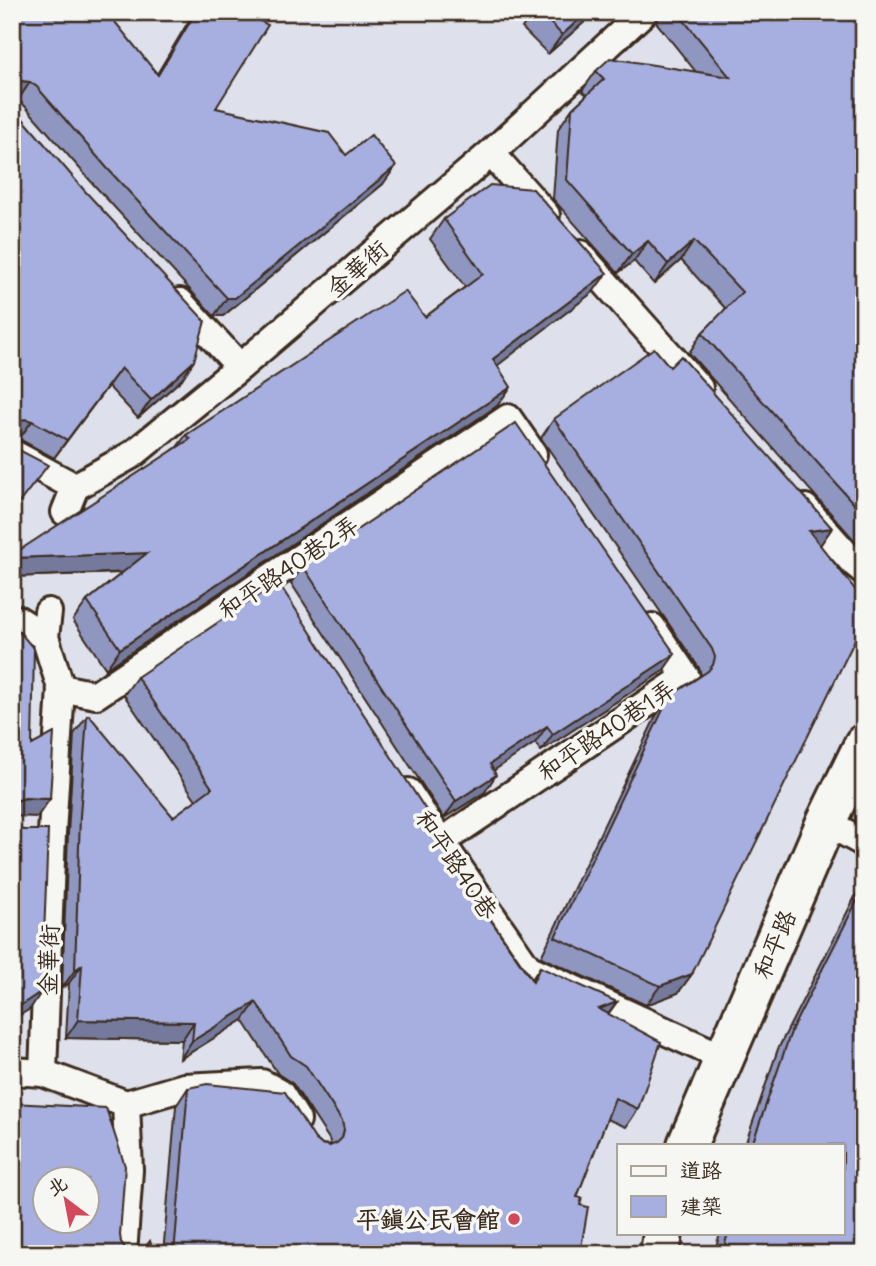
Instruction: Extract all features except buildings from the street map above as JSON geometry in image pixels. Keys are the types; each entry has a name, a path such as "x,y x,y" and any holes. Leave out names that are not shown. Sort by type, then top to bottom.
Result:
{"street":[{"name":"和平路","path":"687,1144 826,822 864,744"},
{"path":"660,1254 663,1234"}],"lane":[{"name":"金華街","path":"75,487 133,454 240,367 491,153 644,12"},
{"path":"491,153 717,408"},
{"path":"166,287 240,367"},
{"name":"和平路40巷2弄","path":"61,688 96,695 508,418 547,474"},
{"path":"12,453 75,487 65,512"},
{"path":"790,490 864,571"},
{"path":"270,579 285,601"},
{"name":"和平路40巷1弄","path":"441,842 686,677 640,609"},
{"name":"金華街","path":"12,619 46,625 61,688 52,833 43,1073"},
{"name":"和平路40巷","path":"396,774 528,968 724,1058"},
{"path":"826,822 864,843"},
{"path":"26,832 52,833"},
{"path":"12,1071 43,1073 126,1104 184,1087 262,1083 280,1093 309,1138"},
{"path":"123,1254 129,1170 126,1104"}],"place":[{"name":"平鎮公民會館","path":"514,1219"}]}
